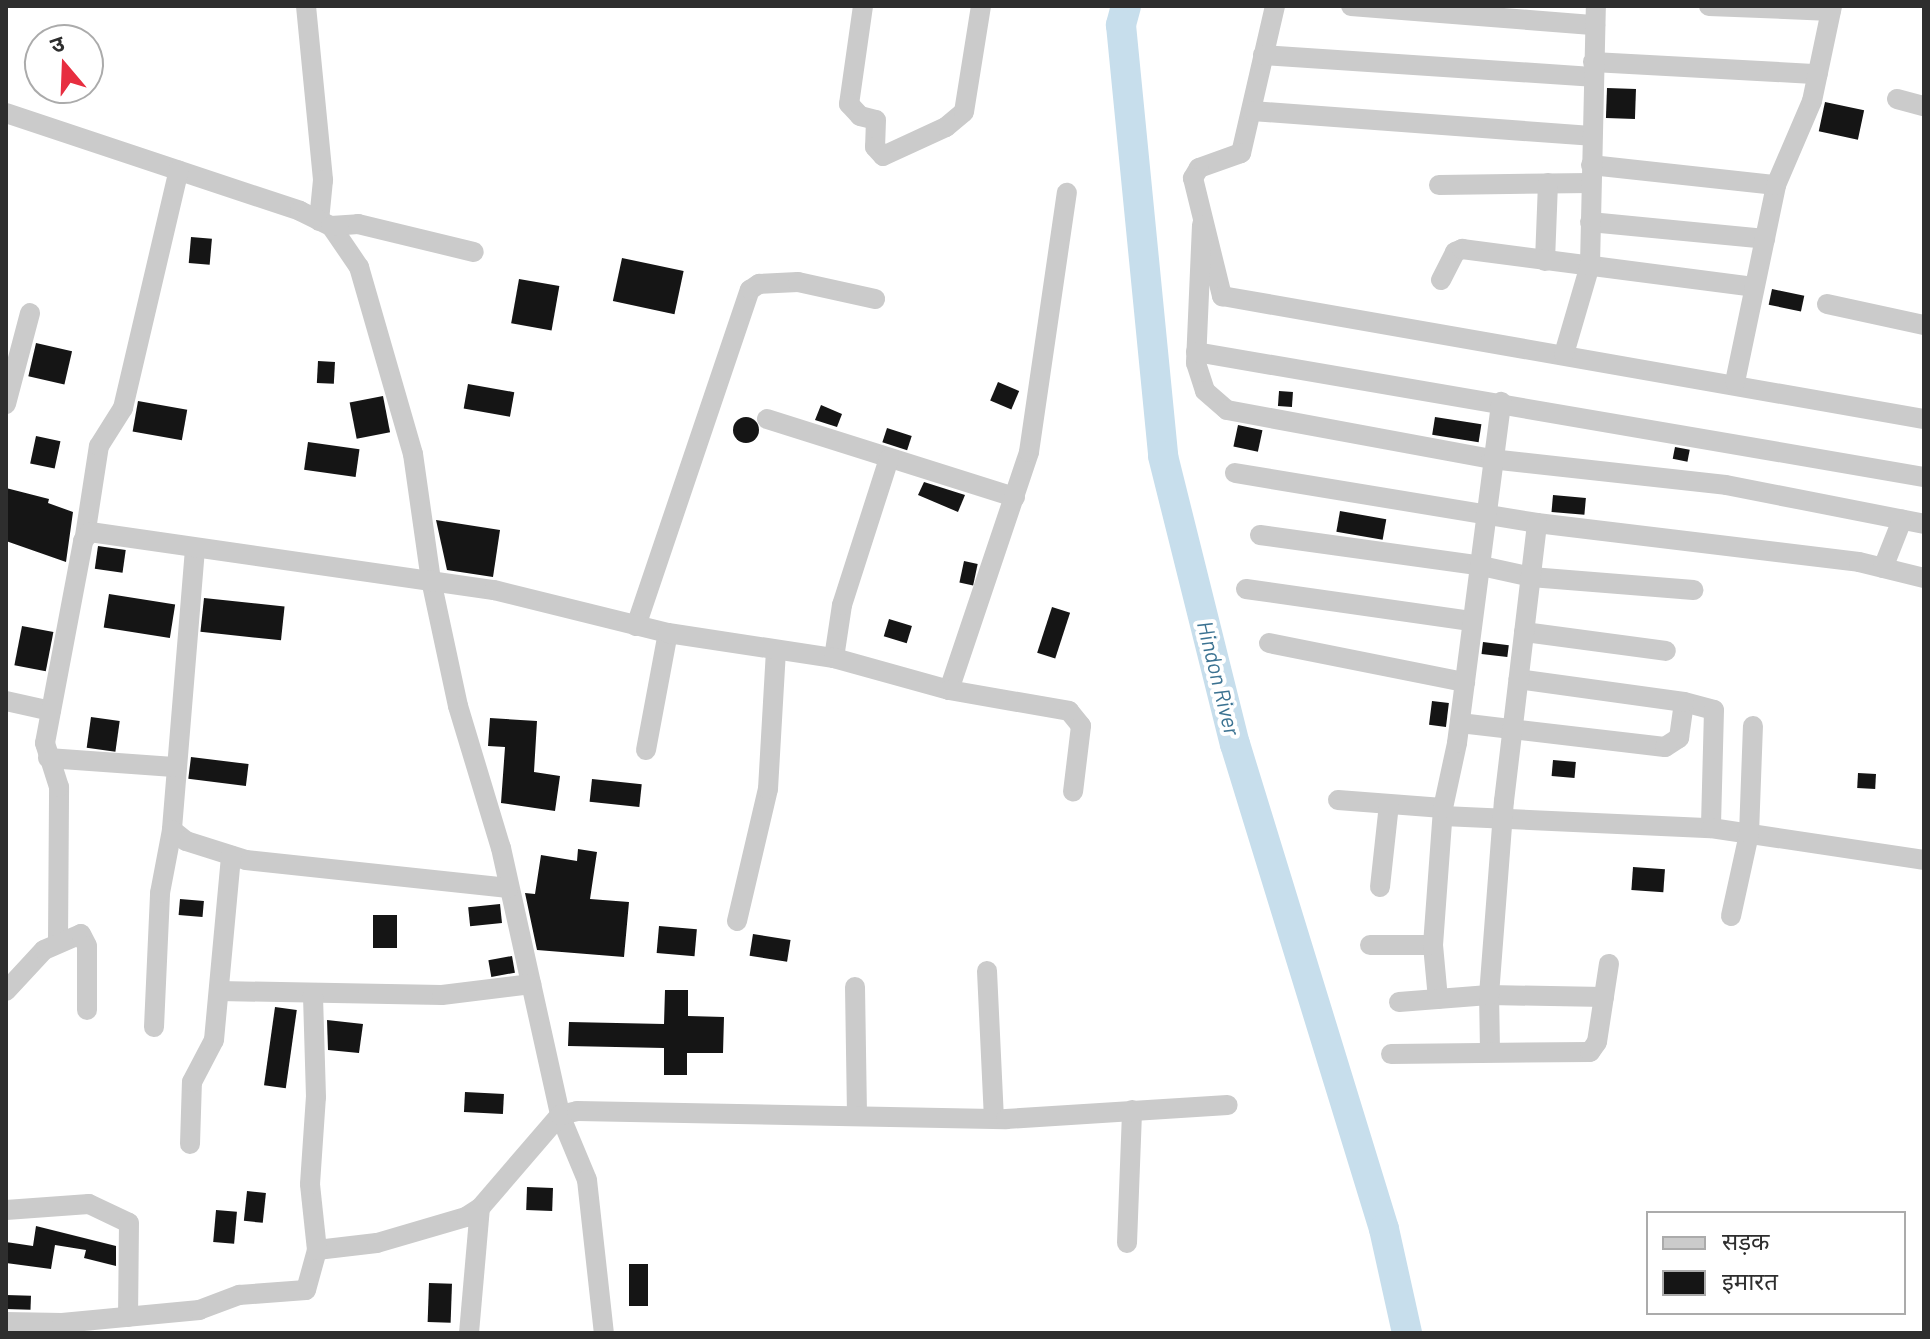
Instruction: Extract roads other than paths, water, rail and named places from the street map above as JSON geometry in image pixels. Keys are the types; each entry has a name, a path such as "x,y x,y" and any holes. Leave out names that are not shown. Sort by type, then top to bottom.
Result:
{"street":[{"path":"306,6 325,223 366,282 413,454 431,580 458,706 509,888 560,1115 592,1202 604,1333"},
{"path":"863,6 849,104 860,116 876,120 875,147 883,156 946,127 964,112 981,6"},
{"path":"1275,6 1241,153 1199,168 1193,178 1216,257 1217,288 1230,299 1564,354 1694,381 1735,382 1924,419"},
{"path":"1351,6 1595,16 1590,265 1564,354"},
{"path":"1709,6 1831,9 1818,74 1776,185 1735,382"},
{"path":"1263,55 1592,70 1818,74"},
{"path":"1897,99 1924,106"},
{"path":"1252,111 1591,136"},
{"path":"6,113 179,170 325,223 358,224 474,252"},
{"path":"58,941 59,787 45,743 85,536 97,454 123,408 179,170"},
{"path":"1439,185 1548,183 1591,174 1776,185"},
{"path":"1545,261 1548,183"},
{"path":"949,690 1029,452 1067,193"},
{"path":"1203,219 1196,352 1205,391 1227,410 1491,459 1726,485 1924,524"},
{"path":"1590,222 1765,239"},
{"path":"1441,280 1462,249 1754,287"},
{"path":"636,626 750,290 759,284 798,282 875,299"},
{"path":"1827,304 1924,325"},
{"path":"6,404 30,313"},
{"path":"1196,352 1924,477"},
{"path":"1438,999 1433,945 1443,812 1460,723 1477,565 1501,402"},
{"path":"767,419 1015,497"},
{"path":"834,658 842,605 889,459"},
{"path":"1235,473 1537,523 1778,550 1924,578"},
{"path":"1883,568 1902,520"},
{"path":"1490,1050 1489,995 1502,819 1537,523"},
{"path":"85,536 101,532 195,549 431,580 668,633 834,658 949,690 1076,715 1081,726 1073,792"},
{"path":"1260,535 1477,565 1531,577 1693,590"},
{"path":"154,1027 160,893 172,830 174,767 195,549"},
{"path":"1246,589 1471,621"},
{"path":"1524,632 1666,651"},
{"path":"646,750 668,633"},
{"path":"1269,643 1465,682"},
{"path":"737,921 768,789 776,651"},
{"path":"1519,679 1684,702 1714,710 1711,828"},
{"path":"6,701 51,711"},
{"path":"1460,723 1672,746 1679,738 1684,702"},
{"path":"1731,916 1749,834 1753,726"},
{"path":"48,758 174,767"},
{"path":"1338,800 1502,819 1711,828 1924,860"},
{"path":"1380,887 1389,804"},
{"path":"172,830 186,841 231,856 509,888"},
{"path":"190,1144 192,1082 211,1053 231,856"},
{"path":"6,991 58,941 73,935 86,939 87,1010"},
{"path":"1370,945 1433,945"},
{"path":"1391,1054 1490,1050 1590,1052 1609,964"},
{"path":"987,971 994,1119"},
{"path":"219,991 442,995 531,984"},
{"path":"855,987 857,1115"},
{"path":"19,1326 199,1310 239,1295 306,1290 317,1250 310,1184 316,1097 313,993"},
{"path":"1399,1002 1489,995 1604,997"},
{"path":"317,1250 377,1243 447,1224 480,1208 560,1115 740,1110 994,1119 1228,1105"},
{"path":"1127,1243 1132,1110"},
{"path":"6,1210 89,1204 129,1223 128,1317"},
{"path":"469,1333 480,1208"}],"waterway":[{"name":"Hindon River","path":"1126,6 1121,25 1163,456 1235,744 1384,1229 1407,1333"}]}
